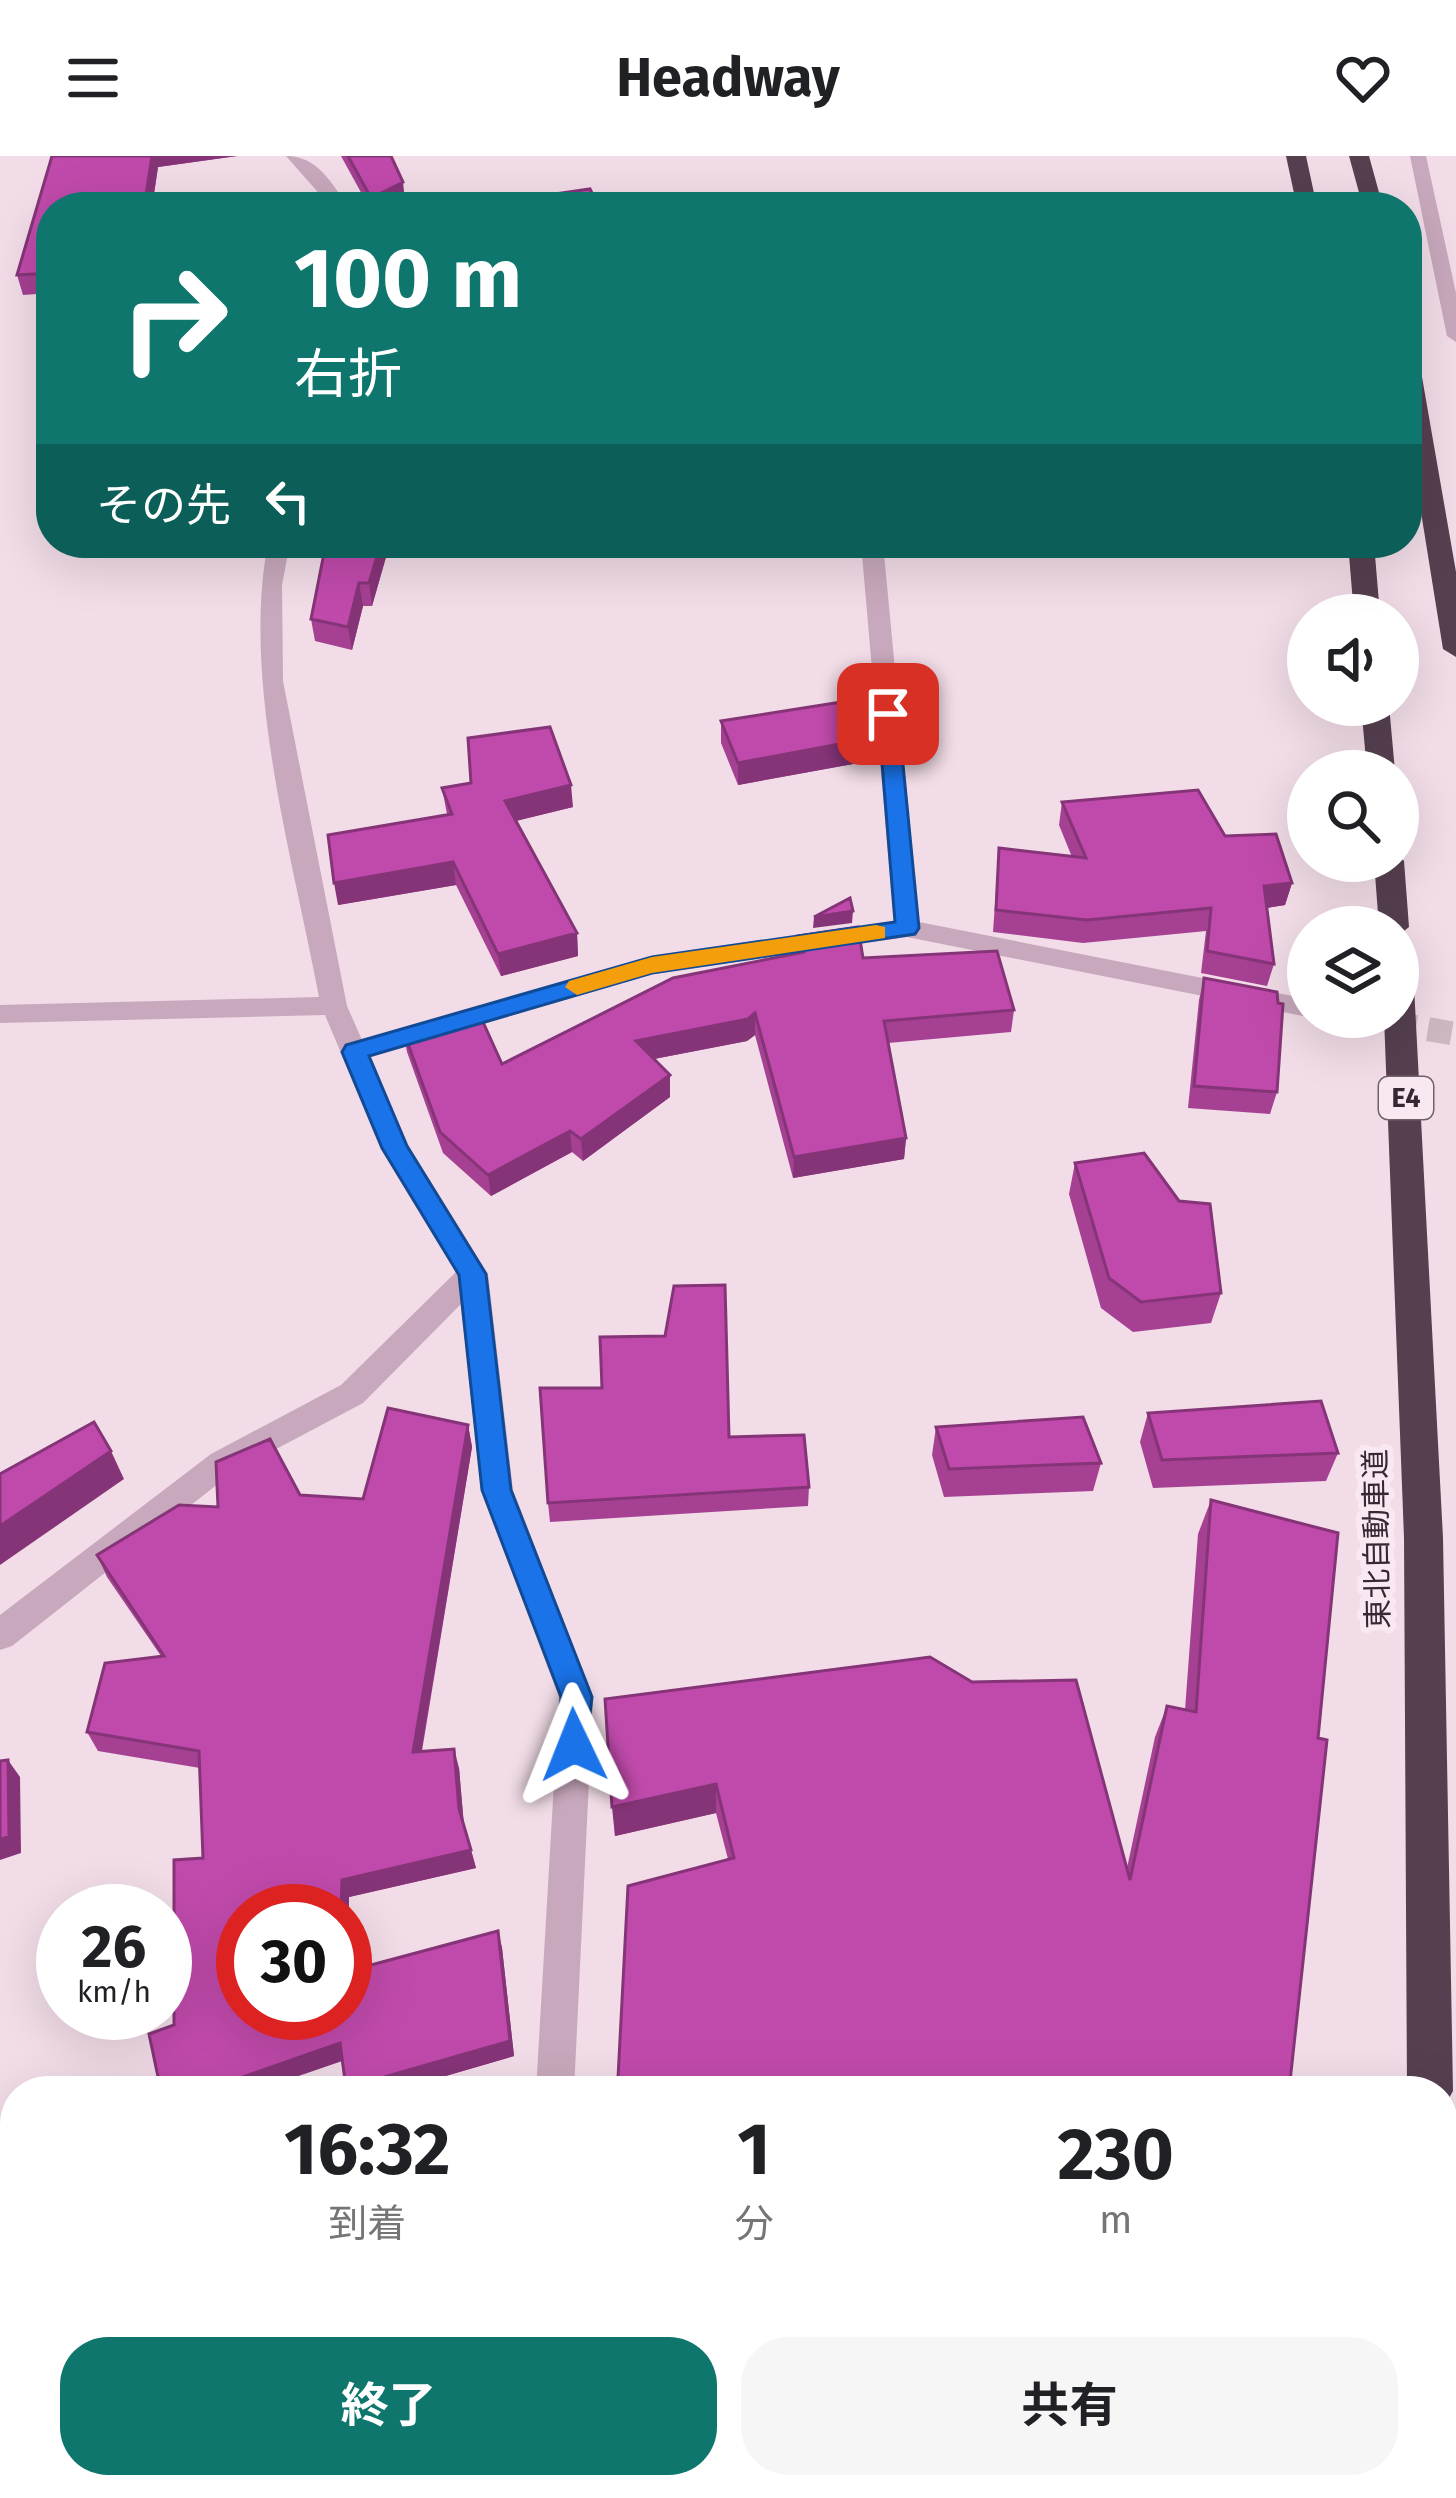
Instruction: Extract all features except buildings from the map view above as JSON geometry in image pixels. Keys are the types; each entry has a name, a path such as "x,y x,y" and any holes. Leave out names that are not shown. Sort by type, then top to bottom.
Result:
{"highway":[{"path":"1296,156 1304,192"},
{"path":"1358,156 1368,192"},
{"path":"1422,431 1456,649"},
{"path":"1362,558 1365,594"},
{"name":"東北自動車道","path":"1402,1038 1414,1210 1429,1825 1430,2076"}],"street":[{"path":"294,156 329,192"},
{"path":"1418,156 1456,336"},
{"path":"276,558 272,681 334,1006 395,1148 472,1274 497,1490 576,1697 556,2076"},
{"path":"873,558 907,928"},
{"path":"355,1052 652,965 907,928 1287,1004"},
{"path":"0,1014 334,1006"},
{"path":"0,1635 222,1463 352,1394 472,1274"}],"tunnel":[{"path":"1419,1028 1456,1034"}],"slow traffic":[{"path":"577,987 652,965 876,933"}],"route":[{"path":"574,1745 576,1697 497,1490 472,1274 395,1148 355,1052 652,965 907,928 888,714"}]}
